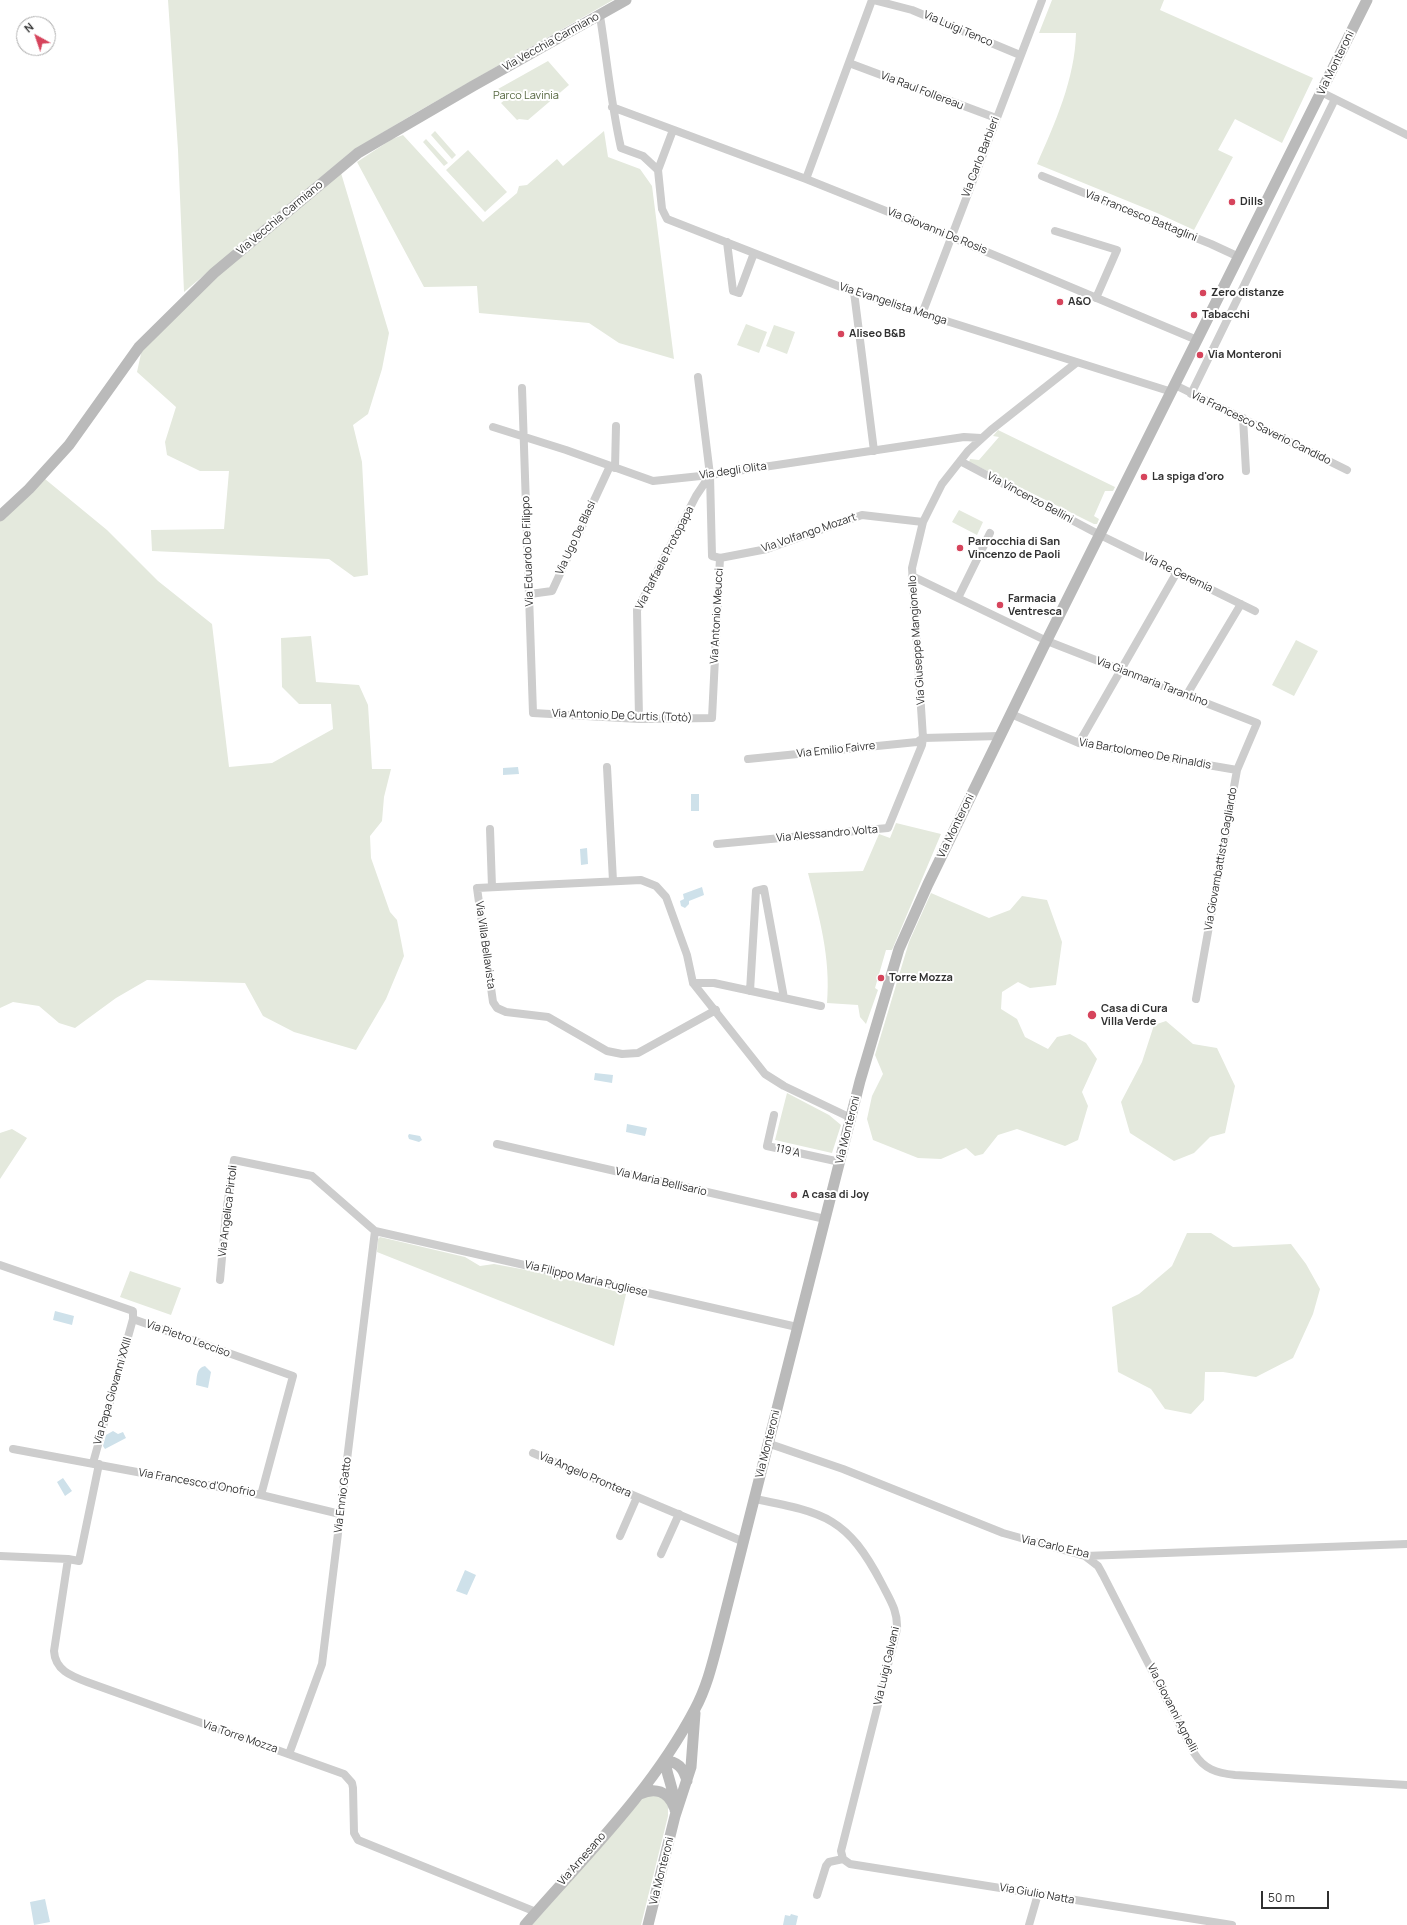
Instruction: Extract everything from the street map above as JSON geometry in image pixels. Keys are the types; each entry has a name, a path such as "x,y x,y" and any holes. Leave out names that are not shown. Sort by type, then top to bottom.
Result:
{"main road":[{"name":"Via Vecchia Carmiano","path":"0,516 30,489 69,445 139,347 188,296 358,153 626,0"},
{"name":"Via Monteroni","path":"640,1794 665,1761 696,1708 710,1671 851,1118 882,1004 899,949 928,884 1000,736 1366,0"},
{"name":"Via Monteroni","path":"648,1925 675,1812 687,1781 693,1753 696,1708"},
{"name":"Via Monteroni","path":"665,1761 666,1770 673,1787 675,1812"},
{"path":"665,1761 671,1761 679,1765 685,1772 687,1781"},
{"path":"640,1794 648,1790 657,1790 665,1793 675,1812"},
{"name":"Via Arnesano","path":"525,1925 640,1794"}],"street":[{"path":"806,179 873,0"},
{"name":"Via Luigi Tenco","path":"873,0 912,10 1020,55"},
{"name":"Via Carlo Barbieri","path":"922,314 1042,0"},
{"path":"600,16 608,60 612,107 620,148 643,156 658,170 673,130"},
{"name":"Via Raul Follereau","path":"849,63 996,118"},
{"path":"1321,92 1407,135"},
{"name":"Via Monteroni","path":"1191,394 1335,99"},
{"name":"Via Giovanni De Rosis","path":"612,107 806,179 951,237 1197,340"},
{"name":"Via Evangelista Menga","path":"658,170 662,209 667,219 854,292 1076,363 1173,389"},
{"name":"Via Francesco Battaglini","path":"1042,176 1211,244 1239,257"},
{"path":"1055,231 1117,250 1096,298"},
{"path":"727,242 733,291 739,294 754,253"},
{"path":"854,292 874,451"},
{"name":"Via Giuseppe Mangionello","path":"923,738 912,568 923,522 942,484 981,438 1076,363"},
{"name":"Via Antonio Meucci","path":"698,377 710,475 712,556 720,558 712,718"},
{"name":"Via Eduardo De Filippo","path":"522,388 533,713"},
{"name":"Via Francesco Saverio Candido","path":"1173,389 1191,394 1243,418 1347,470"},
{"path":"1243,418 1246,471"},
{"path":"613,467 616,426"},
{"name":"Via degli Olita","path":"493,427 653,481 710,475 964,437 981,438"},
{"name":"Via Vincenzo Bellini","path":"960,461 1100,535"},
{"name":"Via Ugo De Blasi","path":"530,594 552,591 613,467"},
{"name":"Via Raffaele Protopapa","path":"639,719 637,610 696,496 710,475"},
{"name":"Via Volfango Mozart","path":"720,558 767,549 862,515 923,522"},
{"path":"958,598 990,532"},
{"name":"Via Re Geremia","path":"1100,535 1255,611"},
{"path":"1080,743 1177,572"},
{"name":"Via Gianmaria Tarantino","path":"912,576 1047,641 1257,723"},
{"path":"1186,696 1240,604"},
{"name":"Via Antonio De Curtis (Totò)","path":"533,713 639,719 712,718"},
{"name":"Via Bartolomeo De Rinaldis","path":"1011,714 1080,743 1237,770"},
{"name":"Via Giovambattista Gagliardo","path":"1196,999 1237,770 1257,723"},
{"path":"923,738 1000,736"},
{"name":"Via Emilio Faivre","path":"748,759 917,742 923,738"},
{"name":"Via Alessandro Volta","path":"717,844 888,828 922,745 923,738"},
{"path":"607,766 613,881"},
{"path":"490,829 492,887"},
{"name":"Via Villa Bellavista","path":"716,1010 638,1053 622,1054 607,1052 548,1017 506,1012 497,1008 493,1002 477,888 642,880 656,886 666,898 687,954 693,983 716,1010 766,1074 784,1086 851,1118"},
{"path":"750,991 756,891 764,889 784,998"},
{"path":"693,983 714,983 821,1006"},
{"name":"119 A","path":"774,1115 767,1146 840,1162"},
{"name":"Via Maria Bellisario","path":"498,1144 825,1219"},
{"name":"Via Angelica Pirtoli","path":"220,1280 226,1213 234,1160 312,1176 375,1231"},
{"name":"Via Filippo Maria Pugliese","path":"375,1231 797,1327"},
{"name":"Via Ennio Gatto","path":"289,1754 322,1664 375,1231"},
{"name":"Via Pietro Lecciso","path":"0,1265 133,1311 133,1319 293,1376"},
{"name":"Via Papa Giovanni XXIII","path":"68,1559 79,1561 96,1464 133,1319"},
{"name":"Via Francesco d'Onofrio","path":"13,1449 260,1496 293,1376"},
{"name":"Via Carlo Erba","path":"767,1443 849,1472 1009,1535 1085,1556 1407,1544"},
{"name":"Via Angelo Prontera","path":"533,1453 744,1542"},
{"path":"260,1496 340,1514"},
{"name":"Via Angelo Prontera","path":"620,1536 637,1496"},
{"name":"Via Luigi Galvani","path":"755,1499 819,1514 843,1530 864,1552 898,1618 897,1630 869,1745 841,1851 843,1859"},
{"path":"661,1554 679,1514"},
{"path":"0,1556 68,1559"},
{"name":"Via Giovanni Agnelli","path":"1085,1556 1098,1566 1194,1753 1198,1760 1210,1770 1234,1775 1407,1785"},
{"name":"Via Torre Mozza","path":"68,1559 54,1651 54,1659 59,1668 73,1677 331,1768 344,1774 349,1778 354,1793 354,1833 358,1840 536,1912"},
{"path":"817,1895 826,1866 829,1862 843,1859"},
{"name":"Via Giulio Natta","path":"843,1859 850,1864 1232,1925"},
{"path":"1029,1925 1038,1894"}],"green space":[{"path":"168,0 613,0 352,151 184,292 178,150"},
{"path":"1052,0 1164,0 1160,10 1313,78 1282,143 1235,119 1218,150 1233,157 1194,230 1157,213 1037,164 1051,133 1063,100 1075,50 1076,33 1039,33"},
{"name":"Parco Lavinia","path":"548,61 569,85 528,120 517,120 501,103 506,99 498,89"},
{"path":"435,131 456,155 452,159 431,135"},
{"path":"604,131 608,157 640,169 652,186 674,359 619,343 589,323 479,313 477,286 424,287 357,162 392,139 403,135 483,222 517,193 519,186 527,185 557,159 563,166"},
{"path":"426,139 448,163 444,166 423,142"},
{"path":"468,150 507,192 485,212 446,170"},
{"path":"341,173 389,333 382,369 368,414 353,425 362,462 368,575 354,577 329,559 152,551 151,530 224,529 229,471 200,471 167,455 165,442 176,407 137,372 142,349 190,299"},
{"path":"746,324 767,332 759,353 737,345"},
{"path":"774,325 795,332 787,354 766,346"},
{"path":"998,430 1115,487 1113,491 1105,491 1094,516 1099,519 1097,524 1094,524 969,462 970,459 979,460 999,437 993,436"},
{"path":"45,479 107,530 158,581 212,624 229,767 272,763 333,729 331,704 299,704 282,687 281,638 311,636 316,682 359,685 368,705 372,769 391,769 384,797 382,821 370,836 371,858 390,912 397,920 404,956 386,999 356,1050 294,1032 263,1016 245,983 147,980 116,998 75,1028 59,1023 39,1006 13,1002 0,1008 0,519"},
{"path":"959,510 983,522 977,535 952,522"},
{"path":"1296,640 1318,651 1294,696 1272,685"},
{"path":"896,823 941,834 892,950 886,950 875,988 878,990 866,1024 860,1017 858,1005 827,1003 828,986 826,953 808,873 863,871 879,834 890,838"},
{"path":"931,893 989,918 1010,910 1022,896 1047,900 1062,942 1056,985 1030,988 1018,982 1002,992 1001,1009 1017,1019 1025,1037 1048,1049 1057,1037 1070,1034 1086,1043 1097,1059 1082,1092 1088,1106 1078,1140 1065,1146 1017,1129 998,1135 983,1154 975,1156 966,1148 941,1159 918,1158 873,1140 867,1119 872,1096 883,1074 875,1055 909,942"},
{"path":"1166,1021 1193,1044 1217,1048 1235,1086 1225,1133 1210,1137 1194,1153 1174,1161 1130,1133 1121,1102 1142,1062 1154,1025"},
{"path":"787,1093 829,1115 841,1125 832,1153 775,1140"},
{"path":"12,1129 27,1138 0,1179 0,1133"},
{"path":"1187,1233 1211,1233 1233,1247 1291,1244 1306,1264 1320,1289 1313,1314 1293,1358 1256,1377 1223,1372 1205,1372 1204,1400 1191,1414 1165,1409 1151,1389 1118,1372 1112,1307 1139,1294 1172,1266"},
{"path":"380,1237 465,1257 480,1266 494,1264 548,1274 626,1294 614,1346 377,1252 378,1239"},
{"path":"130,1271 181,1288 171,1315 120,1297"},
{"path":"658,1794 668,1804 668,1816 641,1925 532,1925 643,1797"}],"shaded area":[{"path":"518,767 519,774 503,775 503,768"},
{"path":"691,794 699,794 699,811 691,811"},
{"path":"587,848 588,864 581,865 580,849"},
{"path":"702,887 704,895 689,901 689,904 685,908 681,906 680,901 684,899 683,894"},
{"path":"595,1073 613,1075 612,1083 594,1080"},
{"path":"627,1124 647,1128 645,1136 626,1132"},
{"path":"409,1134 420,1136 422,1140 419,1142 409,1139"},
{"path":"55,1311 74,1316 72,1325 53,1320"},
{"path":"205,1366 211,1372 208,1388 196,1385 198,1371"},
{"path":"113,1431 118,1434 123,1432 126,1438 105,1449 103,1446 106,1435"},
{"path":"63,1478 72,1491 65,1496 57,1482"},
{"path":"465,1570 476,1575 467,1595 456,1591"},
{"path":"45,1899 50,1922 34,1925 30,1902"},
{"path":"791,1914 798,1916 796,1925 783,1925 785,1915 790,1916"}],"place":[{"name":"Dills","path":"1232,202"},
{"name":"Zero distanze","path":"1203,293"},
{"name":"A&O","path":"1060,302"},
{"name":"Tabacchi","path":"1194,315"},
{"name":"Aliseo B&B","path":"841,334"},
{"name":"Via Monteroni","path":"1200,355"},
{"name":"La spiga d'oro","path":"1144,477"},
{"name":"Parrocchia di San Vincenzo de Paoli","path":"960,548"},
{"name":"Farmacia Ventresca","path":"1000,605"},
{"name":"Torre Mozza","path":"881,978"},
{"name":"Casa di Cura Villa Verde","path":"1092,1015"},
{"name":"A casa di Joy","path":"794,1195"}]}
